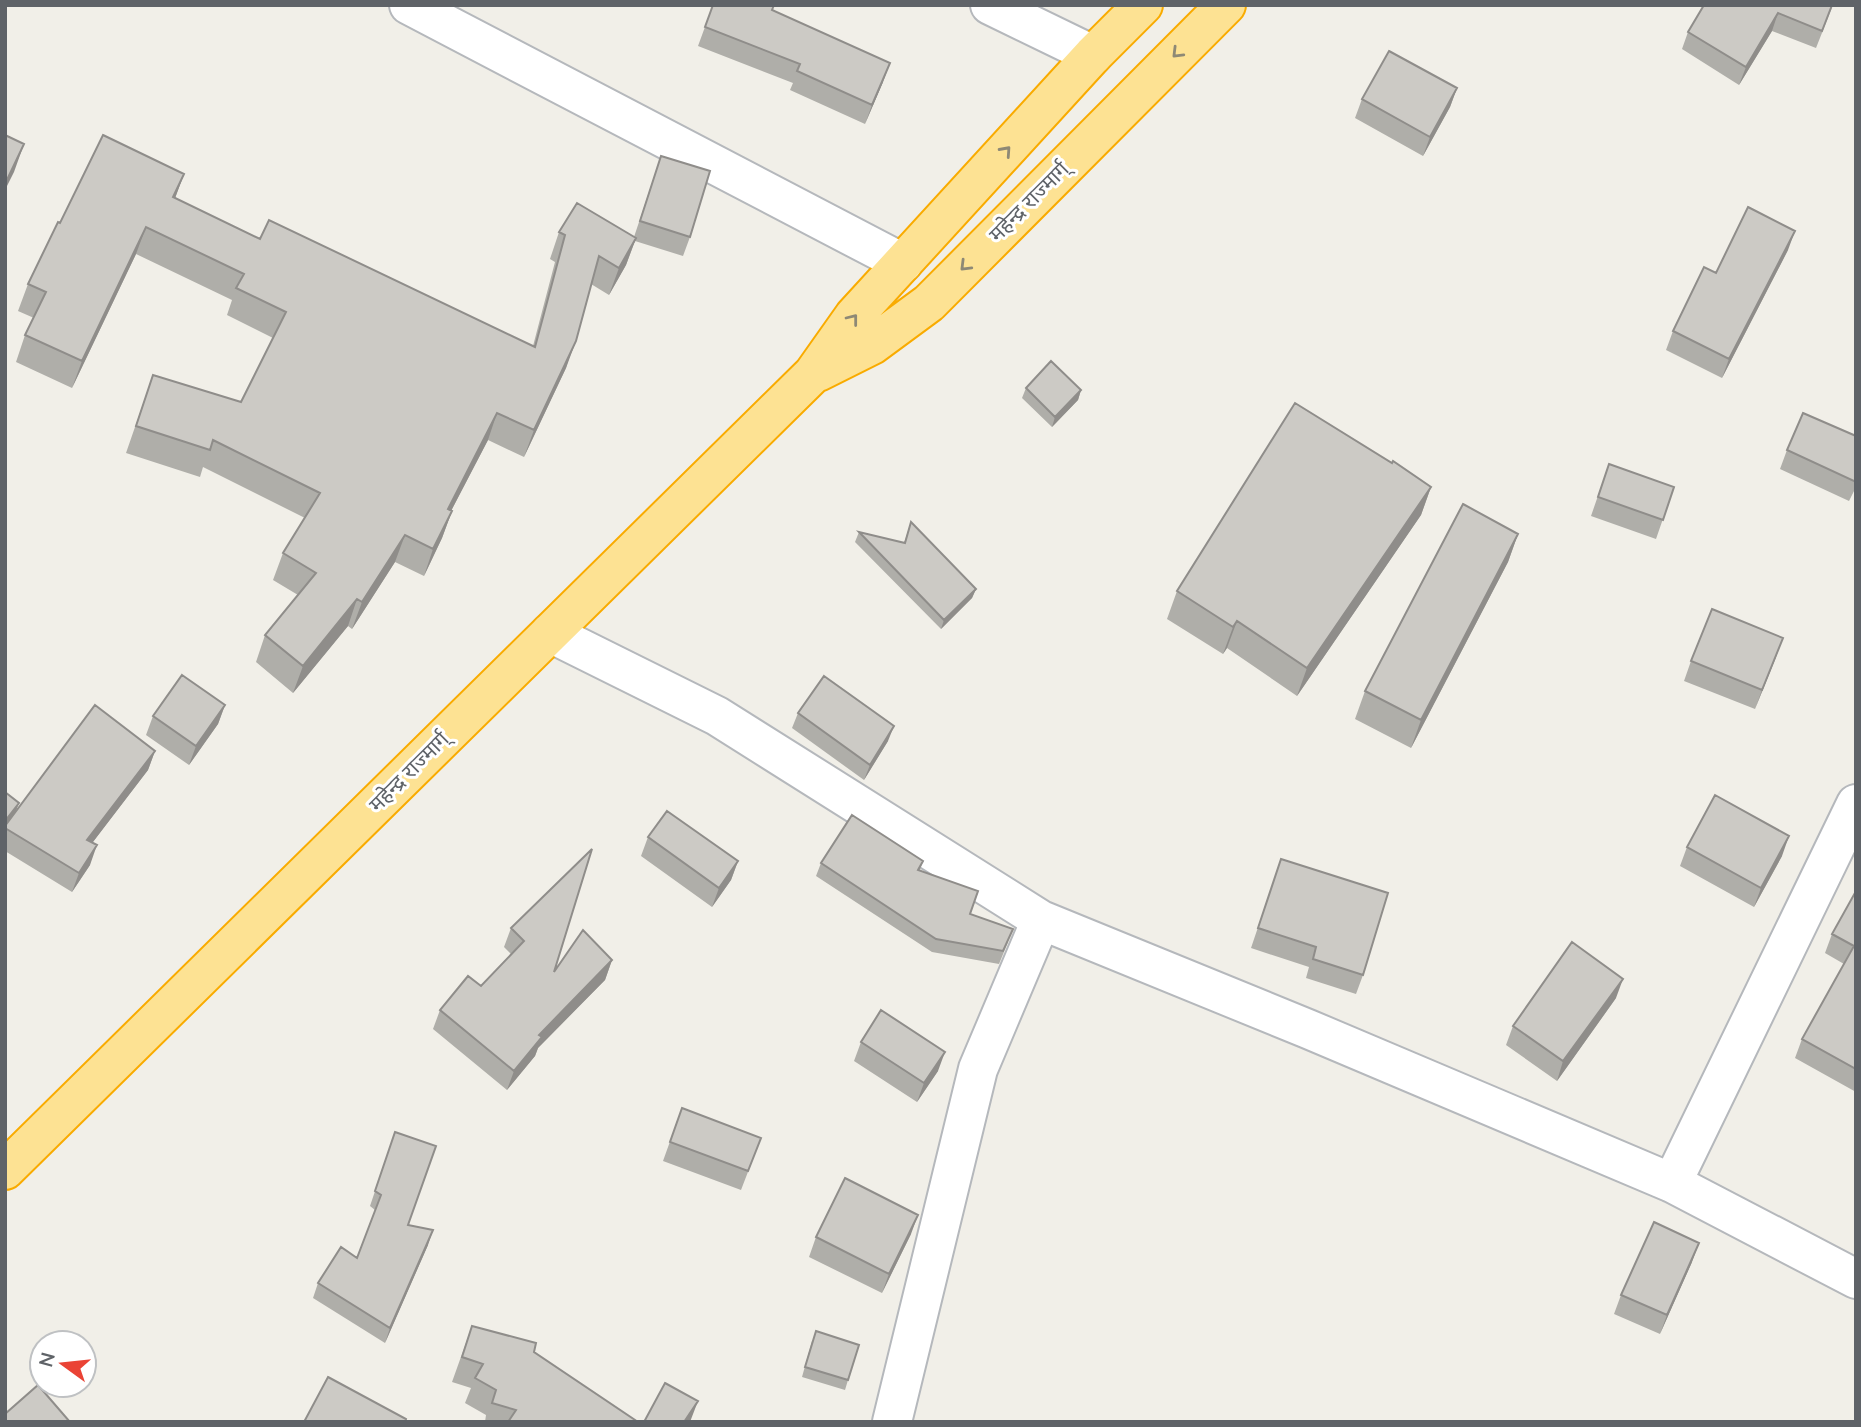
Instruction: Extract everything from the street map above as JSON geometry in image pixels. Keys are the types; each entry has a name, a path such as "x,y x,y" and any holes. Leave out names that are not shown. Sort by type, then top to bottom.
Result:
{"highway":[{"name":"महेन्द्र राज्मार्ग्","path":"5,1170 813,374 854,316 1093,55 1143,5"},
{"name":"महेन्द्र राज्मार्ग्","path":"813,374 872,345 929,303 1226,5"}],"street":[{"path":"409,5 903,263"},
{"path":"990,5 1093,55"},
{"path":"550,634 717,716 1041,920 1308,1029 1672,1183 1856,1279"},
{"path":"1672,1183 1856,804"},
{"path":"892,1422 978,1069 1041,920"}],"building":[{"path":"713,5 774,5 772,10 890,63 872,105 797,71 800,64 705,27"},
{"path":"1704,5 1832,5 1822,31 1778,13 1746,67 1688,32"},
{"path":"1389,51 1457,88 1430,137 1362,99"},
{"path":"5,135 24,144 5,184"},
{"path":"103,135 184,174 173,197 260,239 269,220 535,347 565,235 559,232 577,203 636,238 619,268 599,256 576,341 534,430 497,413 448,509 452,511 433,549 405,535 362,602 357,599 303,666 265,635 316,573 283,553 320,493 213,440 210,450 136,426 153,375 241,402 286,312 236,288 244,274 146,227 82,361 25,335 46,292 28,284"},
{"path":"661,156 710,171 690,237 640,221"},
{"path":"1748,207 1795,231 1729,359 1673,331 1704,267 1716,273"},
{"path":"1051,361 1081,390 1055,417 1026,388"},
{"path":"1295,403 1392,463 1393,461 1431,487 1307,668 1237,621 1233,627 1177,591"},
{"path":"1803,413 1856,436 1856,482 1787,450"},
{"path":"1609,464 1674,487 1663,520 1598,497"},
{"path":"1463,504 1518,534 1421,720 1365,691"},
{"path":"911,522 976,589 944,620 859,532 905,543"},
{"path":"1712,609 1783,638 1762,690 1691,661"},
{"path":"182,675 225,705 196,746 153,716"},
{"path":"824,676 894,726 870,765 798,713"},
{"path":"95,705 155,751 87,840 97,845 79,873 5,826"},
{"path":"5,792 19,803 5,821"},
{"path":"1715,795 1789,836 1761,888 1687,847"},
{"path":"667,811 738,861 719,888 648,837"},
{"path":"852,815 923,861 918,870 978,891 970,914 1013,929 1003,951 936,939 821,863"},
{"path":"592,849 554,972 583,930 612,960 539,1035 542,1037 514,1071 440,1010 468,976 481,986 524,941 511,928"},
{"path":"1281,859 1388,893 1363,975 1313,959 1316,947 1258,928"},
{"path":"1856,891 1856,1069 1802,1039 1854,946 1832,934"},
{"path":"1572,942 1623,979 1563,1061 1513,1026"},
{"path":"881,1010 945,1052 924,1083 861,1042"},
{"path":"682,1108 761,1138 748,1171 670,1142"},
{"path":"395,1132 436,1146 408,1225 433,1230 390,1328 318,1283 341,1247 357,1258 381,1195 375,1191"},
{"path":"845,1178 918,1215 889,1274 816,1237"},
{"path":"1654,1222 1699,1243 1667,1315 1621,1295"},
{"path":"472,1326 536,1343 534,1352 638,1422 508,1422 516,1410 492,1403 496,1390 475,1378 483,1364 462,1357"},
{"path":"816,1331 859,1345 848,1380 805,1367"},
{"path":"328,1377 406,1419 405,1422 304,1422"},
{"path":"665,1383 698,1401 684,1422 644,1422"},
{"path":"28,1394 28,1399 50,1399 70,1422 5,1422 5,1414"}]}
